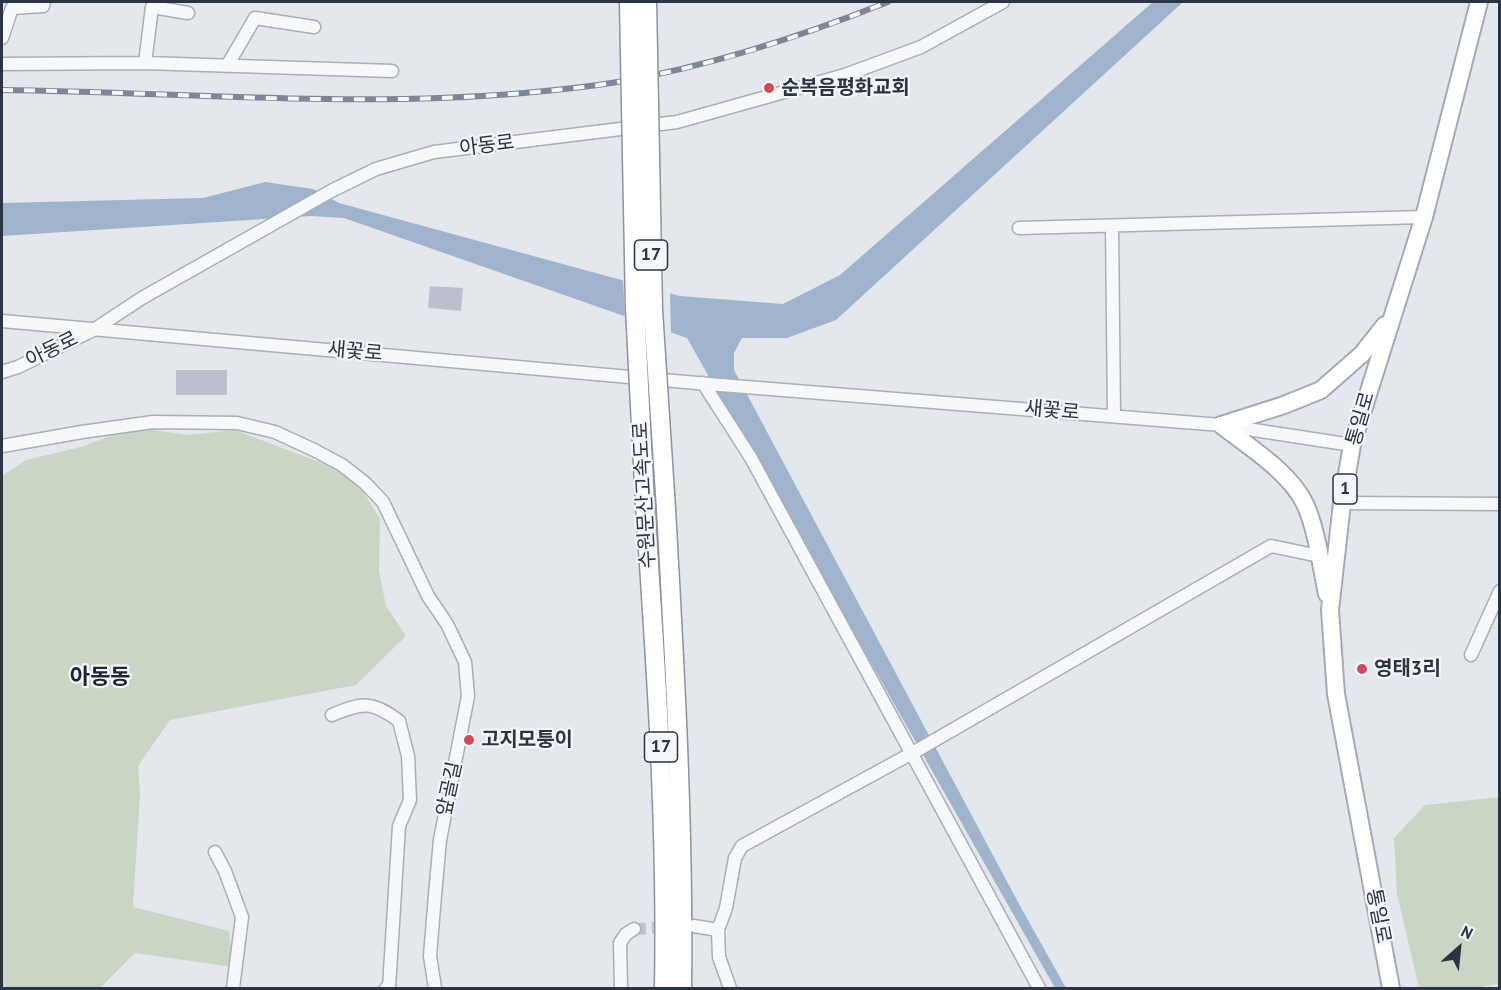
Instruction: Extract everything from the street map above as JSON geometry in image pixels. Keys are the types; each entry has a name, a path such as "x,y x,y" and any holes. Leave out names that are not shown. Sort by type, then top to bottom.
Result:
{"highway":[{"name":"수원문산고속도로","path":"629,2 635,284 645,505 662,758 666,913 664,988"},
{"name":"수원문산고속도로","path":"646,2 653,310 678,737 683,901 682,988"}],"main road":[{"name":"통일로","path":"1391,988 1336,694 1330,610 1342,503 1352,445 1424,217 1479,2"},
{"path":"1221,425 1284,405 1321,390 1362,354 1392,317"},
{"path":"1221,425 1284,474 1305,503 1330,610"}],"street":[{"path":"2,38 12,8 43,6 44,2"},
{"name":"아동로","path":"2,372 18,367 95,329 142,298 333,190 376,169 434,153 677,122 845,75 921,47 1003,2"},
{"path":"145,63 152,7 188,13"},
{"path":"227,66 255,18 314,27"},
{"path":"2,64 145,63 392,71"},
{"path":"1019,228 1424,217"},
{"path":"1112,226 1114,416"},
{"name":"새꽃로","path":"2,321 705,384 1221,425 1352,445"},
{"path":"705,384 751,458 914,753 1039,988"},
{"name":"앞골길","path":"2,446 153,422 237,423 275,432 314,450 365,483 383,502 428,596 447,624 465,662 468,696 440,840 430,957 435,988"},
{"path":"1342,503 1500,504"},
{"path":"730,988 719,957 718,930 726,908 735,858 742,846 914,753 946,732 1271,546 1318,556"},
{"path":"1471,655 1500,591"},
{"path":"332,715 356,705 381,707 399,720 408,756 410,801 399,826 389,988 386,988"},
{"path":"215,852 225,871 242,916 233,988"},
{"path":"694,926 718,930"},
{"path":"621,988 620,943 626,934 634,929"}],"green space":[{"path":"134,427 187,435 235,430 327,465 358,483 380,519 379,571 386,606 406,636 356,685 170,720 138,766 140,795 133,907 229,931 233,967 135,953 100,988 2,988 2,476 26,460 81,447"},
{"path":"1499,797 1499,984 1475,988 1419,988 1397,894 1394,838 1425,805"}],"water":[{"path":"1153,2 1183,2 836,320 787,338 742,338 734,353 734,370 1066,988 1055,988 687,338 344,218 311,216 2,236 2,203 203,198 265,182 313,189 339,203 680,296 783,304 840,275"}],"pier":[{"path":"623,277 670,290 671,337 625,320"}],"building":[{"path":"430,286 463,288 461,311 428,308"},
{"path":"176,370 227,370 227,395 176,395"}],"tunnel":[{"path":"634,929 672,927"}],"railway":[{"path":"2,90 328,99 459,97 549,91 623,81 691,67 791,38 888,2"}],"place":[{"name":"순복음평화교회","path":"769,88"},
{"name":"영태3리","path":"1362,669"},
{"name":"고지모퉁이","path":"469,740"}],"district":[{"name":"아동동","path":"100,678"}]}
